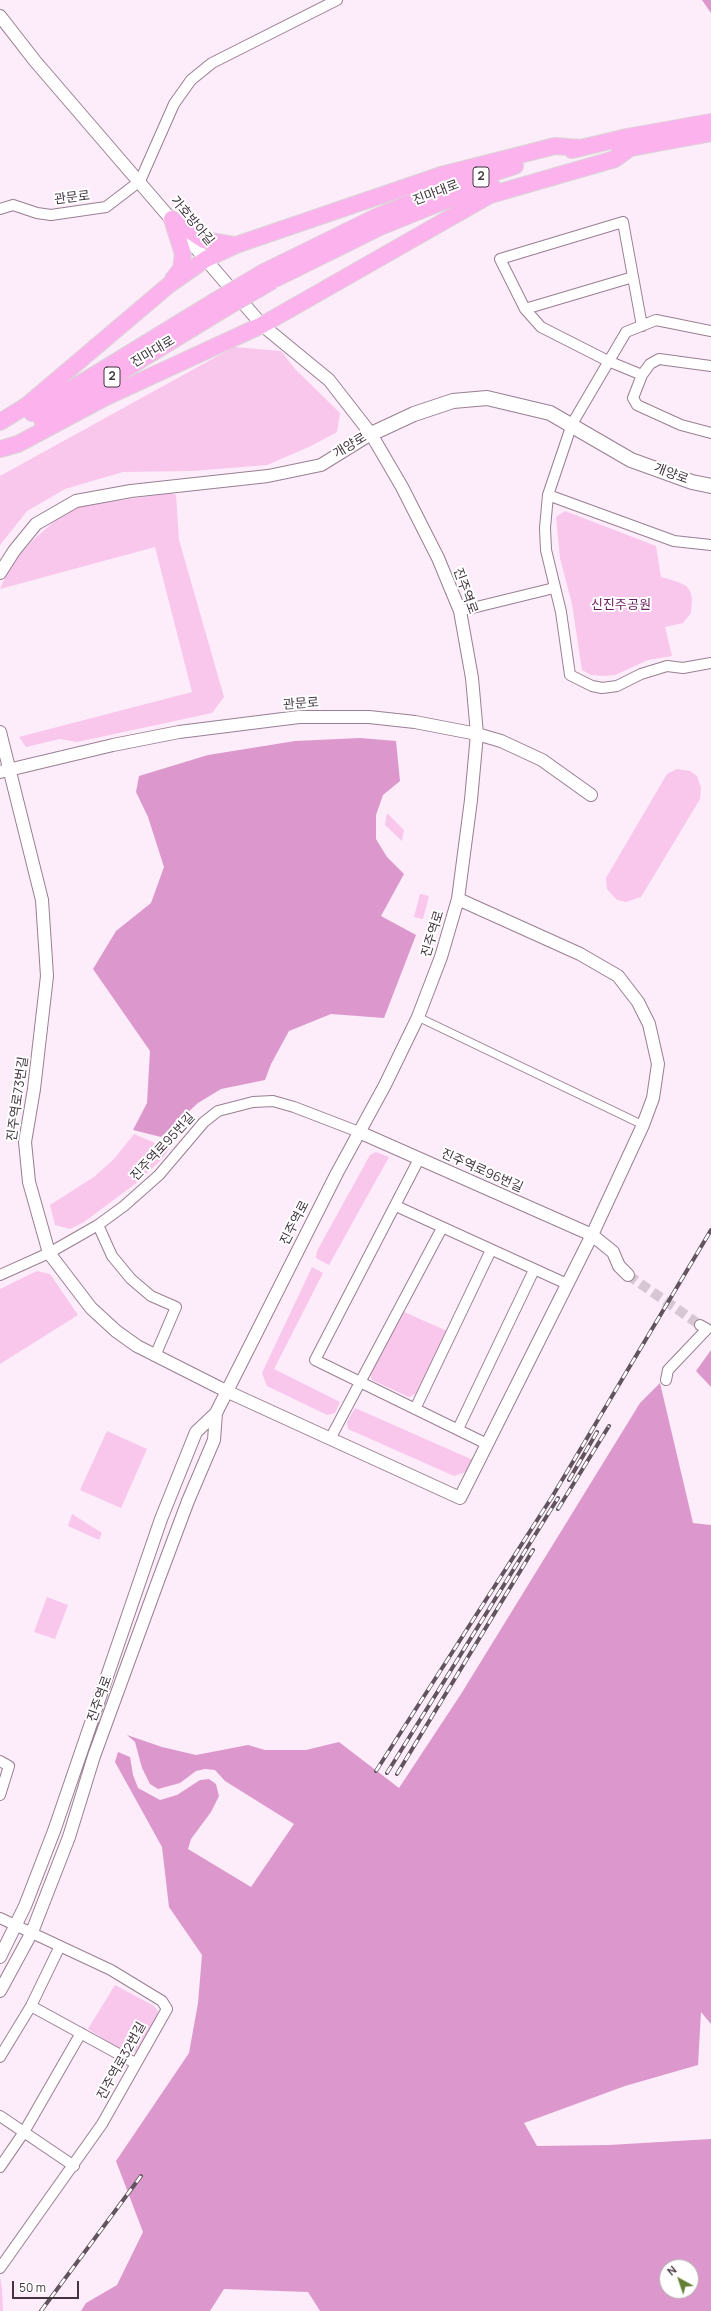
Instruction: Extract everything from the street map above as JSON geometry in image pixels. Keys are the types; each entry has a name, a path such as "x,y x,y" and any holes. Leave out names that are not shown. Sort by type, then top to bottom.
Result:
{"highway":[{"name":"진마대로","path":"268,276 376,216 444,189 530,161 581,148 627,137 711,122"},
{"name":"진마대로","path":"268,276 380,227 447,200 534,172 630,148 711,133"},
{"path":"0,422 26,406 170,284 206,259 236,245 441,175 555,146 581,148"},
{"path":"0,449 18,444 106,397 262,325 490,195 615,159 630,148"},
{"path":"172,219 204,240 236,245"},
{"path":"170,284 181,269 183,263 182,254 172,219"},
{"name":"2","path":"220,305 268,276"},
{"name":"진마대로","path":"0,433 220,305"},
{"name":"진마대로","path":"0,446 220,305"}],"main road":[{"name":"개양로","path":"371,434 414,414 453,401 487,398 536,409 572,424 595,440 631,460 692,482 711,486"}],"street":[{"path":"140,181 174,104 191,80 212,63 337,0"},
{"name":"가호방아길","path":"0,16 35,61 140,181 262,325 325,376 371,434"},
{"name":"관문로","path":"0,209 13,206 37,213 51,215 106,207 140,181"},
{"path":"642,326 623,222 500,259 525,310 541,327 608,361 642,375"},
{"path":"525,310 633,277"},
{"path":"711,331 656,320 626,332 572,424 548,495 545,528 546,550 561,612 570,675 576,680 602,688 617,686 641,674 667,666 683,668 711,663"},
{"path":"711,366 659,359 650,364 642,375 633,398 637,405 680,425 711,433"},
{"name":"개양로","path":"0,573 14,551 36,524 76,501 131,491 268,476 321,464 371,434"},
{"name":"진주역로","path":"0,1991 32,1932 68,1837 94,1756 188,1501 214,1440 216,1413 337,1173 360,1132 418,1018 441,958 458,900 471,800 477,734 472,678 460,611 438,558 402,487 371,434"},
{"path":"548,495 674,541 711,545"},
{"path":"460,611 554,588"},
{"name":"관문로","path":"5,770 179,732 299,717 376,718 416,722 477,734 501,741 542,760 591,795"},
{"path":"0,732 5,770"},
{"name":"진주역로73번길","path":"5,770 42,900 47,976 34,1089 24,1142 29,1182 49,1253 91,1308 116,1332 155,1356 226,1391 460,1498 487,1444"},
{"path":"420,1159 315,1360 487,1444 592,1236 644,1125 653,1098 658,1064 649,1024 638,1002 618,976 580,954 458,900"},
{"path":"418,1018 644,1125"},
{"name":"진주역로95번길","path":"0,1275 49,1253 98,1225 124,1206 159,1175 204,1122 218,1111 253,1102 273,1102 294,1107 360,1132"},
{"name":"진주역로96번길","path":"360,1132 592,1236 608,1246 613,1252 619,1266 628,1275"},
{"path":"396,1206 567,1284"},
{"path":"98,1225 112,1256 131,1279 151,1296 176,1307 155,1356"},
{"path":"330,1439 442,1228"},
{"path":"415,1409 491,1250"},
{"path":"458,1429 534,1270"},
{"path":"666,1380 668,1370 707,1329 700,1325"},
{"name":"진주역로","path":"0,1957 17,1924 54,1831 161,1519 196,1432 216,1413"},
{"path":"0,1761 9,1766 0,1795"},
{"name":"진주역로32번길","path":"0,1918 17,1924 111,1970 162,2001 167,2008 102,2124 74,2166 0,2268"},
{"path":"0,2057 31,2006 60,1946"},
{"path":"31,2006 135,2063"},
{"path":"0,2167 24,2132 81,2033"},
{"path":"0,2116 74,2166"}],"green space":[{"path":"234,347 281,351 295,369 340,413 337,432 311,446 267,465 192,471 123,472 65,489 27,511 0,545 0,476"},
{"path":"171,493 176,495 179,540 224,697 212,713 77,742 60,739 26,747 19,737 192,692 155,547 0,589 10,566 32,541 56,520 76,507"},
{"name":"신진주공원","path":"565,511 656,546 661,577 678,582 686,586 690,591 692,598 691,613 683,623 665,627 672,656 648,660 615,675 591,675 582,670 572,604 560,558 556,517"},
{"path":"677,769 690,771 697,776 701,788 700,799 641,897 626,902 617,900 607,889 606,878 667,774"},
{"path":"387,813 404,830 402,841 385,825"},
{"path":"420,894 429,896 423,919 414,917"},
{"path":"134,1134 169,1149 161,1160 135,1184 84,1222 70,1229 55,1225 50,1205 94,1177 114,1159"},
{"path":"376,1152 389,1157 329,1265 316,1258 317,1251 370,1155"},
{"path":"312,1267 323,1273 274,1369 340,1402 335,1413 327,1415 267,1386 262,1373"},
{"path":"37,1271 50,1274 78,1315 0,1364 0,1289"},
{"path":"404,1312 447,1331 418,1393 409,1397 372,1380 370,1374"},
{"path":"355,1408 473,1460 466,1472 454,1476 348,1429 347,1422"},
{"path":"107,1431 147,1449 121,1508 80,1490"},
{"path":"72,1514 102,1533 99,1540 68,1526"},
{"path":"47,1597 68,1605 55,1639 34,1632"},
{"path":"115,1985 154,2006 159,2013 137,2051 128,2054 88,2029"},
{"path":"0,2276 2,2289 3,2311 0,2311"}],"shaded area":[{"path":"702,0 711,0 711,13"},
{"path":"360,738 396,741 400,781 383,795 376,815 376,839 387,857 404,874 381,916 416,935 384,1018 331,1014 289,1031 271,1064 265,1080 221,1089 198,1103 161,1137 133,1130 147,1103 150,1051 93,969 116,931 151,903 164,867 148,817 136,792 139,776 208,755 295,741"},
{"path":"711,1350 711,1387 696,1371"},
{"path":"660,1383 693,1523 711,1525 711,2024 701,2012 698,2065 625,2086 524,2123 537,2146 609,2145 711,2139 711,2311 320,2311 308,2292 224,2289 210,2311 81,2311 86,2303 117,2285 143,2232 116,2161 189,2053 198,2003 202,1955 169,1907 162,1847 115,1762 118,1752 130,1757 133,1775 138,1788 160,1800 177,1795 200,1780 209,1779 216,1784 219,1796 211,1812 191,1839 188,1849 251,1887 294,1824 225,1781 215,1770 205,1769 196,1771 180,1783 158,1789 150,1784 142,1768 135,1742 127,1735 162,1747 196,1755 248,1745 265,1750 306,1750 339,1742 399,1788 461,1694 640,1403"}],"tunnel":[{"path":"628,1275 700,1325"}],"railway":[{"path":"376,1771 552,1497 711,1230"},
{"path":"558,1509 609,1426"},
{"path":"569,1480 597,1432"},
{"path":"387,1773 558,1498"},
{"path":"397,1774 533,1550"},
{"path":"41,2311 141,2176"}]}
